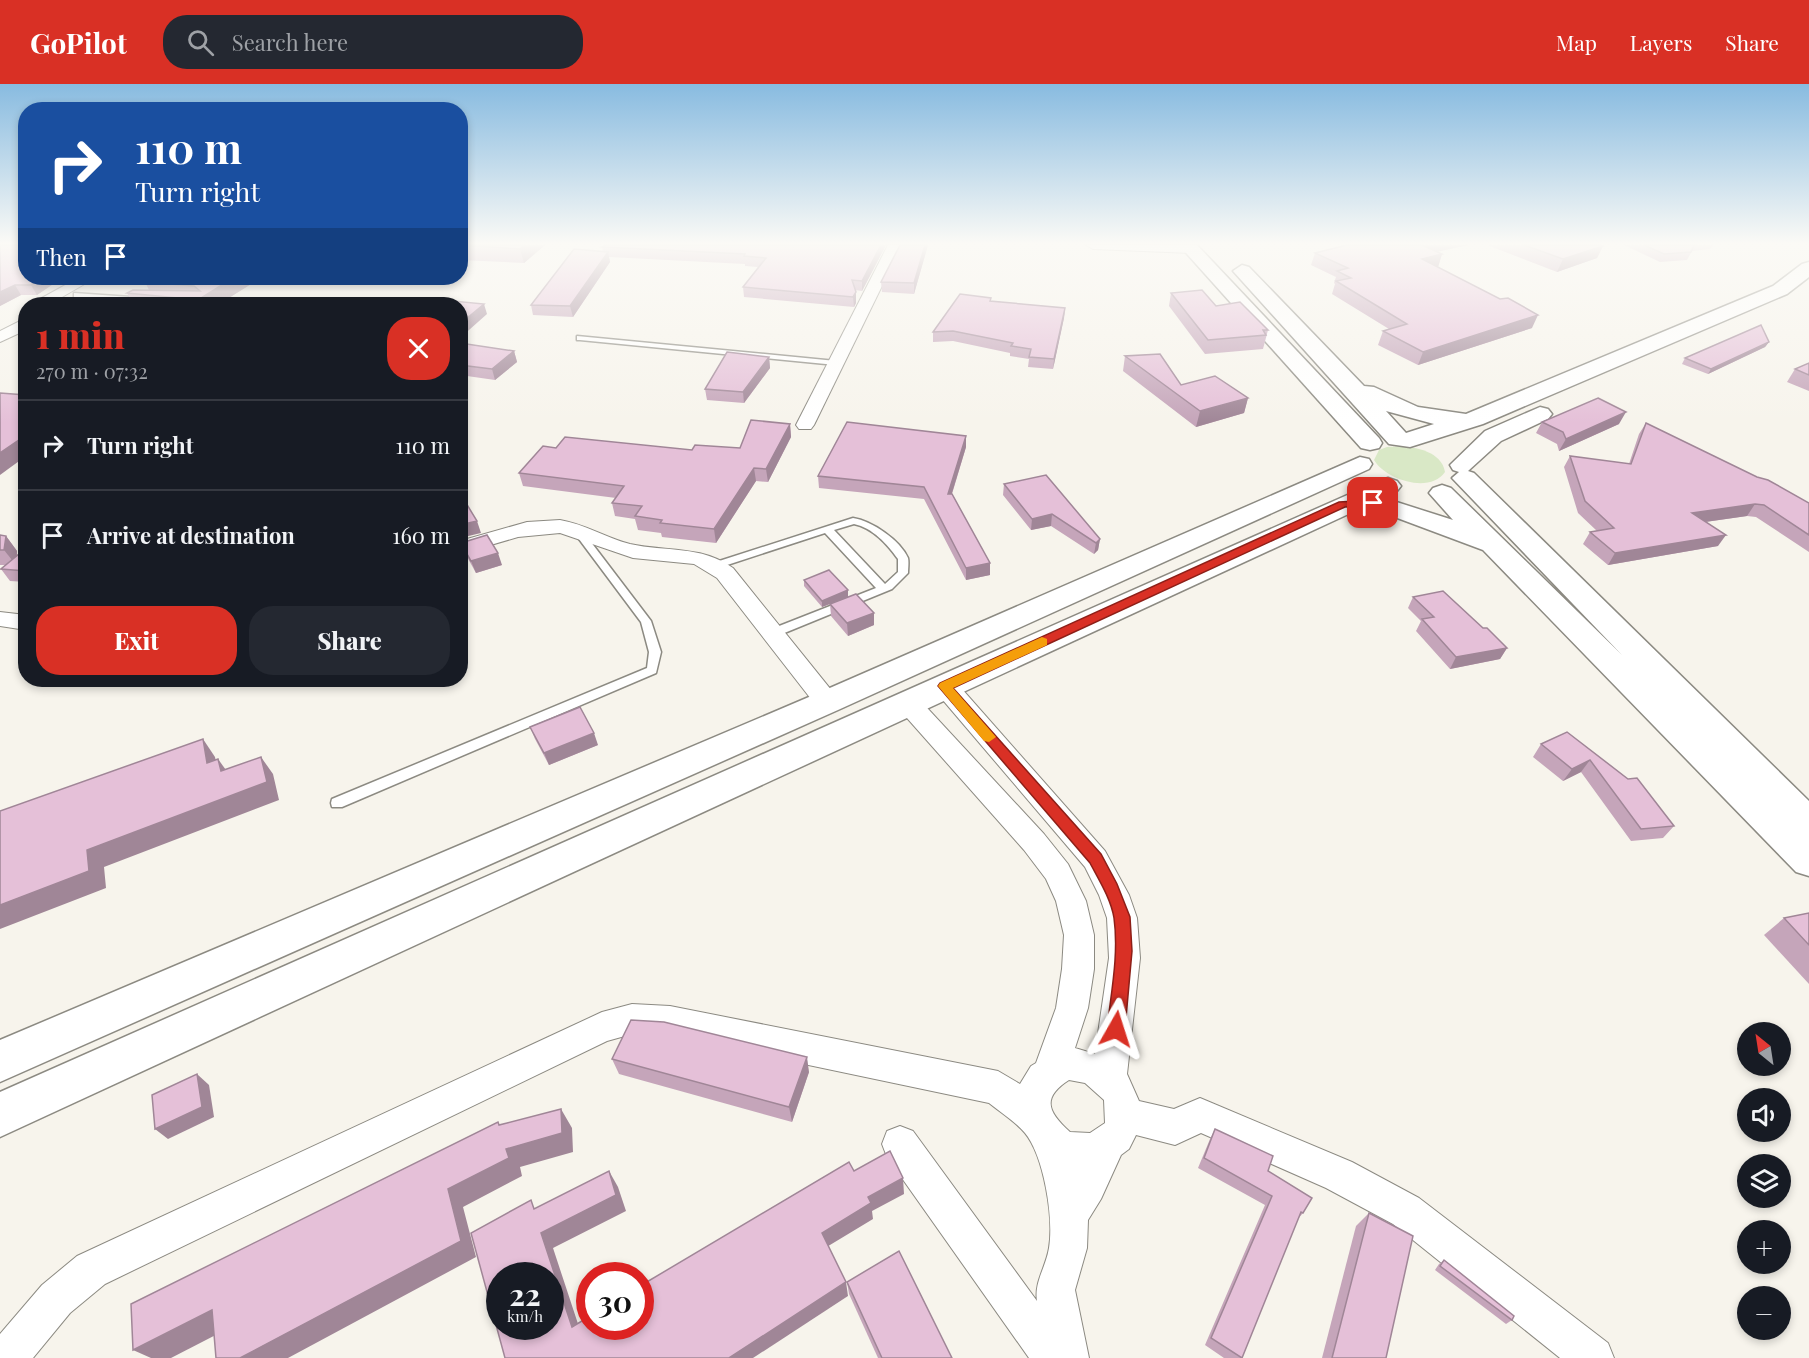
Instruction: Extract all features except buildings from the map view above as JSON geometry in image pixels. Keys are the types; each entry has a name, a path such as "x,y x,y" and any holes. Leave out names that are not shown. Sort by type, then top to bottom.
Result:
{"street":[{"path":"805,425 865,304"},
{"path":"1239,304 1365,453 1370,476 1388,486 1406,491 1456,479 1493,436 1773,304"},
{"path":"1274,304 1404,439 1441,449 1496,546 1809,861"},
{"path":"0,1061 827,702 1365,453 1404,439 1475,419 1746,304"},
{"path":"0,325 18,315"},
{"path":"0,337 18,327"},
{"path":"1348,382 1407,414 1428,418 1475,419"},
{"path":"1456,479 1809,824"},
{"path":"0,1115 1343,504 1388,486"},
{"path":"1343,504 1373,503 1390,507 1496,546"},
{"path":"468,546 510,533 550,526 576,528 621,548 706,559 717,565 827,702"},
{"path":"0,619 18,622"},
{"path":"945,686 1095,859 1111,889 1122,917 1124,951 1109,1078"},
{"path":"909,702 1058,872 1071,901 1079,934 1078,969 1071,1008 1048,1072 1034,1092 1040,1127 1060,1173 1069,1215 1068,1248 1055,1290 1068,1358"},
{"path":"6,1358 56,1299 91,1270 602,1027 632,1019 670,1022 998,1088 1065,1064 1081,1064 1095,1069 1109,1078 1119,1091 1124,1106 1115,1131 1088,1186 1069,1215"},
{"path":"998,1088 1059,1147 1076,1152 1092,1152 1115,1131 1175,1126 1200,1115 1339,1175 1406,1211 1593,1358"},
{"path":"900,1144 1054,1358"}],"lane":[{"path":"580,338 836,363"},
{"path":"717,565 853,521 863,522 892,545 903,559 903,573 883,589 773,633"},
{"path":"337,804 652,670 655,652 646,621 576,528"},
{"path":"827,529 883,589"}],"green space":[{"path":"1387,447 1413,448 1430,453 1442,464 1445,472 1438,479 1429,482 1408,482 1398,478 1380,467 1374,460 1379,450"}],"slow traffic":[{"path":"989,737 945,686 1042,642"}],"route":[{"path":"1116,1029 1124,951 1122,917 1111,889 1095,859 945,686 1343,504 1373,503"}]}
